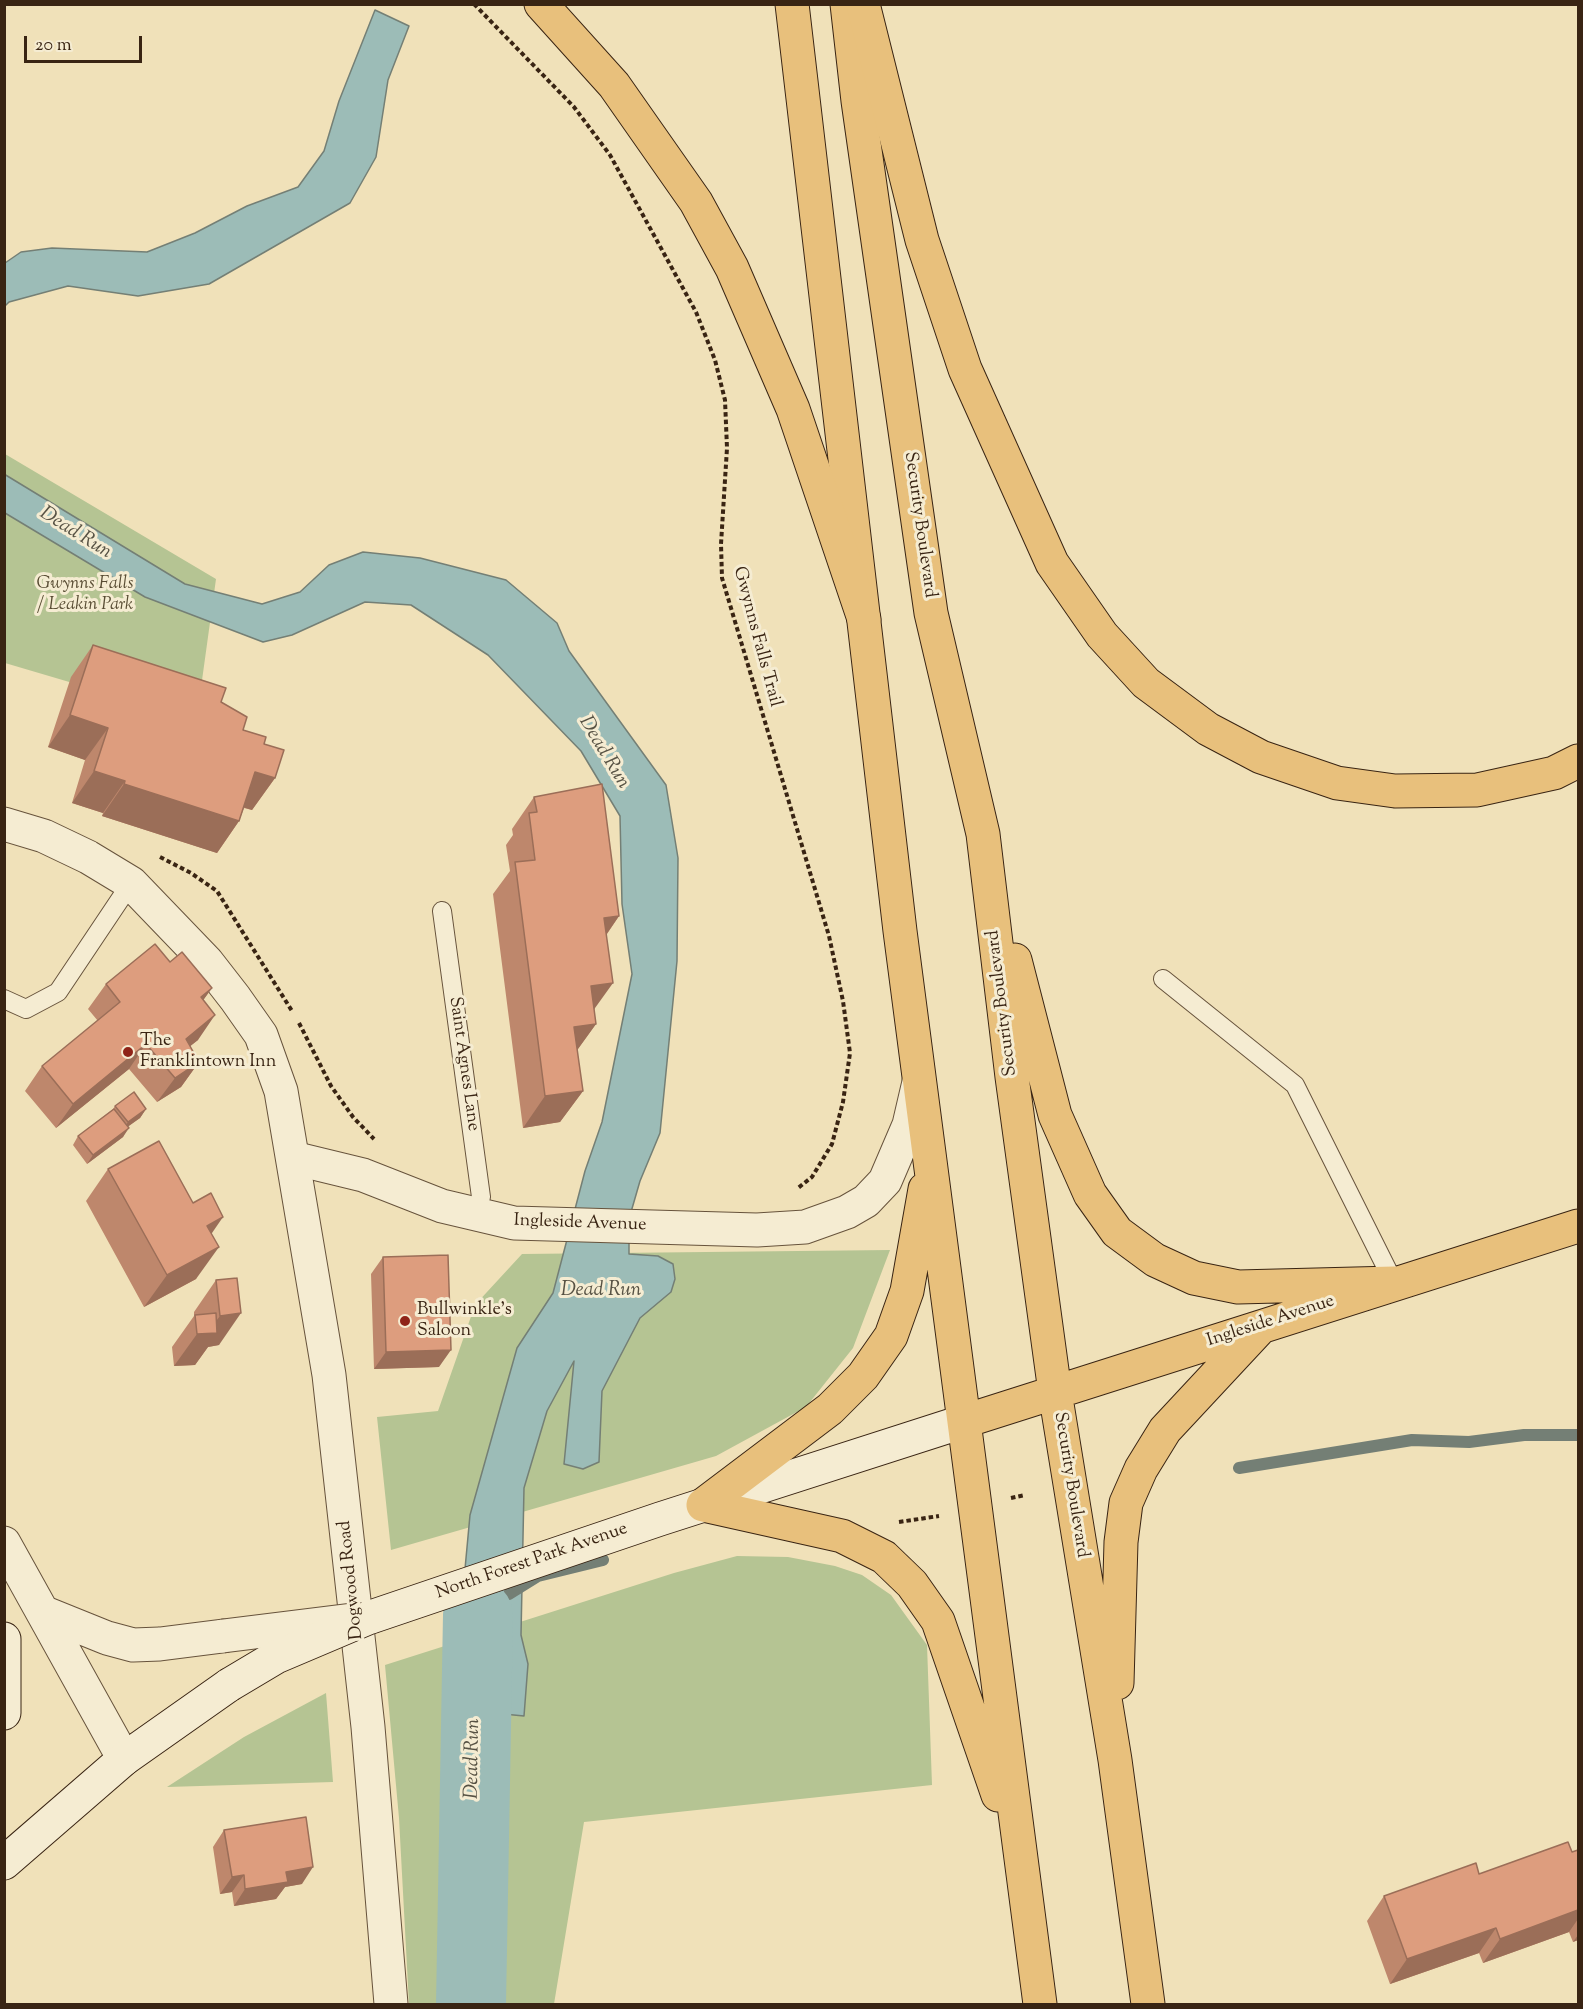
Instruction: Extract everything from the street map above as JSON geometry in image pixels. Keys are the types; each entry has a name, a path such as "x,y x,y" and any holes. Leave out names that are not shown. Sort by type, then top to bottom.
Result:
{"main road":[{"path":"541,4 614,85 696,202 732,268 793,410 864,619"},
{"path":"792,4 892,862 1040,2004"},
{"name":"Security Boulevard","path":"847,4 858,101 931,613 983,834 1012,1077 1054,1392 1115,1760 1148,2004"},
{"path":"863,4 922,240 965,369 1052,563 1102,635 1146,683 1208,729 1261,757 1337,783 1395,791 1477,790 1554,773 1578,761"},
{"path":"983,834 1055,1114 1090,1194 1117,1232 1165,1265 1194,1278 1238,1287 1394,1283"},
{"path":"703,1505 830,1409 863,1376 891,1336 907,1291 930,1159"},
{"name":"Ingleside Avenue","path":"964,1421 1578,1226"},
{"path":"1115,1760 1121,1542 1126,1503 1141,1469 1165,1430 1263,1325"},
{"path":"703,1505 842,1536 884,1557 912,1584 938,1621 1020,1861"}],"street":[{"name":"Dogwood Road","path":"4,824 44,836 88,857 131,883 207,962 261,1035 281,1091 329,1375 368,1727 391,2004"},
{"name":"Ingleside Avenue","path":"293,1158 363,1176 442,1206 479,1206 514,1223 757,1230 804,1227 847,1212 869,1198 885,1181 909,1125 920,1076"},
{"name":"North Forest Park Avenue","path":"4,1863 124,1759 229,1685 276,1657 368,1618 660,1519 964,1421"},
{"path":"4,1543 45,1613 124,1759"},
{"path":"45,1613 107,1638 134,1645 160,1644 368,1618"},
{"path":"4,1639 4,1713"}],"lane":[{"path":"4,999 26,1009 58,992 131,883"},
{"name":"Saint Agnes Lane","path":"442,911 479,1206"},
{"path":"1163,979 1295,1085 1394,1283"}],"path":[{"name":"Gwynns Falls Trail","path":"474,4 574,107 610,155 696,312 715,360 725,400 727,448 721,544 722,578 829,936 843,1001 850,1053 843,1102 832,1144 812,1177 795,1191"},
{"path":"888,1523 946,1515"}],"green space":[{"name":"Gwynns Falls / Leakin Park","path":"5,454 216,579 199,702 93,689 5,663"},
{"path":"890,1250 853,1348 806,1407 716,1456 391,1550 377,1417 438,1411 475,1305 522,1254"},
{"path":"737,1556 788,1557 835,1566 862,1575 891,1595 927,1645 932,1785 584,1822 554,2004 409,2004 399,1818 385,1665 674,1573"},
{"path":"326,1693 333,1782 167,1787 244,1737"}],"water":[{"path":"375,10 409,26 388,80 376,157 350,203 209,284 138,296 68,286 9,302 5,306 5,263 21,252 52,248 147,252 195,233 247,206 298,187 324,151 339,101"},
{"name":"Dead Run","path":"4,474 185,584 262,604 300,592 329,565 363,552 420,558 506,580 557,623 569,651 666,785 678,858 677,961 660,1133 640,1181 629,1219 629,1254 658,1256 673,1264 675,1279 671,1292 640,1318 602,1391 599,1462 583,1469 564,1464 574,1361 547,1411 524,1488 521,1635 528,1664 524,1716 452,1709 470,1515 517,1348 553,1293 585,1171 602,1122 632,974 622,904 620,816 581,751 488,655 411,605 365,602 292,635 263,642 145,597 5,513"}],"building":[{"path":"93,645 226,688 221,702 247,717 243,730 266,737 264,744 284,750 275,778 255,772 239,821 124,784 125,781 94,771 108,728 70,715"},
{"path":"602,784 619,916 604,918 613,983 591,986 596,1024 574,1027 583,1091 545,1096 515,862 535,860 529,813 537,812 534,797"},
{"name":"The Franklintown Inn","path":"155,944 170,962 182,952 212,988 201,997 215,1015 186,1039 199,1062 175,1078 146,1044 73,1104 42,1066 120,1002 106,984"},
{"path":"134,1092 146,1109 128,1122 115,1106"},
{"path":"114,1109 129,1128 93,1155 78,1136"},
{"path":"159,1141 193,1203 211,1193 223,1217 207,1226 219,1247 167,1275 108,1169"},
{"name":"Bullwinkle's Saloon","path":"448,1255 451,1350 386,1352 383,1257"},
{"path":"237,1278 241,1313 220,1316 216,1280"},
{"path":"216,1313 217,1333 197,1334 195,1315"},
{"path":"306,1817 313,1867 286,1872 288,1882 245,1889 244,1875 232,1877 224,1830"},
{"path":"1568,1842 1572,1852 1578,1850 1578,1910 1500,1939 1496,1928 1407,1959 1384,1896 1476,1863 1479,1874"}],"waterway":[{"path":"1239,1468 1412,1440 1469,1442 1524,1435 1578,1435"},
{"path":"509,1594 538,1576 603,1560"},
{"name":"Dead Run","path":"471,2004 478,1615"}],"place":[{"name":"The Franklintown Inn","path":"128,1052"},
{"name":"Bullwinkle's Saloon","path":"405,1321"}]}
